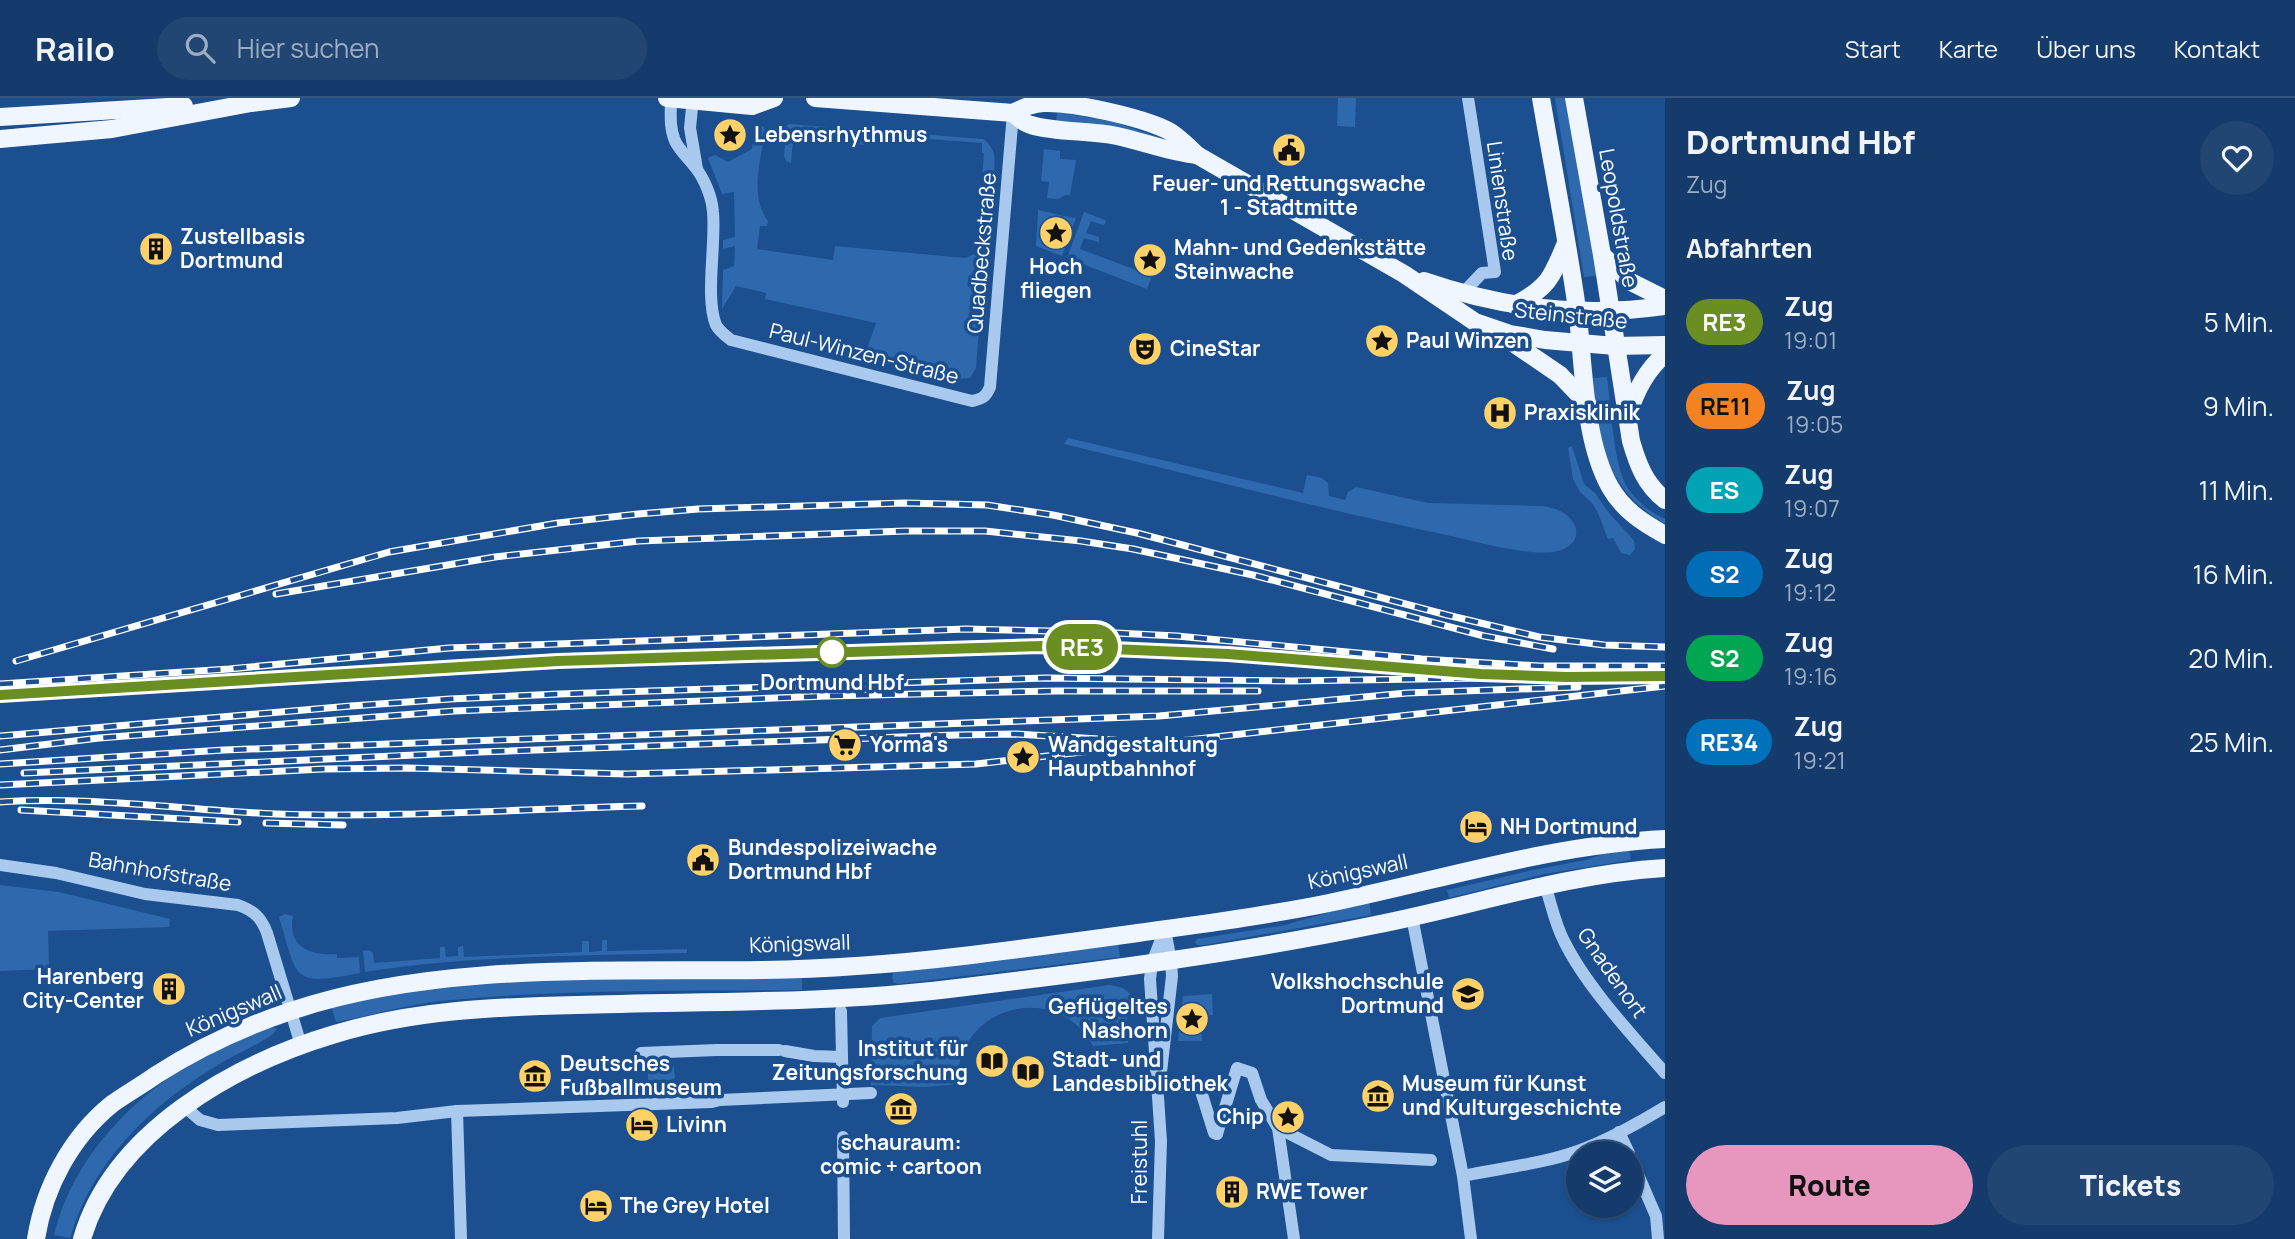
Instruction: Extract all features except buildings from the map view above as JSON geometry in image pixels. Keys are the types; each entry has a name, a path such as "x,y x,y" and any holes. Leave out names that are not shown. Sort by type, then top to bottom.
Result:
{"main road":[{"path":"0,139 112,129 291,98"},
{"path":"670,98 752,106 774,98"},
{"name":"Steinstraße","path":"815,98 1013,113 1043,103 1108,112 1168,131 1197,155 1404,274 1462,315 1492,328 1525,337 1580,344 1665,345"},
{"path":"1541,98 1577,312 1594,446 1611,489 1628,511 1665,535"},
{"name":"Leopoldstraße","path":"1574,98 1631,440 1641,471 1653,491 1665,500"},
{"path":"0,117 251,103"},
{"name":"Steinstraße","path":"1013,113 1024,123 1041,127 1117,136 1177,153 1197,155"},
{"path":"1515,305 1544,287 1566,243"},
{"path":"1602,255 1631,282 1665,299"},
{"name":"Steinstraße","path":"1404,274 1462,294 1515,305 1577,312 1611,312 1665,306"},
{"path":"1492,328 1560,375 1587,403"},
{"path":"1627,416 1643,380 1665,354"},
{"name":"Königswall","path":"36,1239 45,1199 65,1161 82,1135 113,1104 180,1060 232,1033 290,1011 362,992 473,976 614,970 760,970 892,963 1165,929 1322,904 1549,852 1635,840 1665,839"},
{"path":"82,1239 92,1211 113,1175 147,1136 184,1106 210,1089 271,1058 301,1045 367,1025 430,1013 540,1006 852,998 949,989 1171,961 1294,941 1412,917 1545,885 1591,876 1665,868"},
{"path":"1412,917 1420,898 1433,879"}],"street":[{"path":"670,98 671,126 675,140 680,151 697,169"},
{"name":"Linienstraße","path":"1462,294 1482,273 1496,272 1468,98"},
{"path":"693,100 691,135 697,169"},
{"name":"Quadbeckstraße","path":"986,396 991,376 1013,113"},
{"name":"Paul-Winzen-Straße","path":"697,169 713,208 715,240 711,306 717,328 731,340 972,401 982,400 986,396"},
{"name":"Bahnhofstraße","path":"0,865 55,873 145,894 238,905 252,910 262,921 267,933 301,1045"},
{"name":"Gnadenort","path":"1545,885 1563,940 1623,1025 1665,1073"},
{"path":"1412,917 1463,1176 1471,1239"},
{"name":"Freistuhl","path":"1158,1086 1165,1050 1171,961 1165,929"},
{"name":"Freistuhl","path":"1158,1239 1161,1174 1158,1086 1150,1001 1152,963 1165,929"},
{"path":"841,1016 843,1098"},
{"path":"641,1053 782,1051 814,1056 842,1056"},
{"path":"1179,1086 1200,1088 1214,1133 1217,1134 1237,1068 1252,1073 1261,1100 1278,1128 1294,1239"},
{"path":"184,1106 200,1120 218,1125 397,1118 457,1111 814,1096 843,1098 871,1093"},
{"path":"1463,1176 1578,1151 1665,1107"},
{"path":"457,1111 461,1239"},
{"path":"1278,1128 1331,1155 1431,1160"},
{"path":"1619,1132 1623,1141"},
{"path":"843,1137 844,1239"},
{"path":"1643,1186 1656,1216 1658,1239"}],"shaded area":[{"path":"1338,98 1356,98 1355,127 1337,126"},
{"path":"1555,98 1565,98 1597,276 1584,277"},
{"path":"1057,112 1114,122 1180,144 1121,129 1056,121"},
{"path":"789,124 867,130 866,145 857,144 858,134 794,129 791,163 786,161 784,156 786,127"},
{"path":"763,126 765,131 758,189 762,211 768,221 767,226 760,226 757,249 833,260 835,246 965,258 985,250 976,368 970,378 960,379 873,359 865,354 876,323 765,299 766,293 736,286 722,309 723,270 734,266 735,246 723,249 723,240 735,237 734,192 722,194 708,158 715,155 728,162 752,149 754,130"},
{"path":"881,131 983,139 993,151 994,177 982,178 982,143 887,136 886,145 880,145"},
{"path":"1044,149 1060,151 1060,159 1076,160 1070,195 1058,199 1047,198 1049,182 1041,181"},
{"path":"1038,210 1076,218 1062,256 1036,246"},
{"path":"1084,212 1105,220 1106,223 1103,225 1091,221 1086,233 1099,237 1099,242 1084,238 1080,249 1152,276 1147,289 1067,258"},
{"path":"1607,377 1622,476 1635,497 1665,519 1665,524 1645,511 1630,496 1608,462 1597,423 1593,378"},
{"path":"1068,438 1303,493 1307,475 1322,478 1328,483 1329,496 1345,500 1348,492 1356,487 1428,503 1543,506 1568,516 1576,528 1576,534 1567,548 1553,552 1527,552 1343,512 1064,444"},
{"path":"1572,446 1584,484 1595,493 1634,541 1635,549 1630,555 1621,553 1613,538 1608,539 1598,513 1573,479 1568,448"},
{"path":"1629,849 1631,860 1544,874 1449,898 1447,890 1586,860"},
{"path":"0,885 59,892 170,919 169,927 48,931 49,969 0,971"},
{"path":"1369,901 1371,915 1204,945 1197,945 1195,942 1197,939 1285,925"},
{"path":"285,914 293,916 294,935 303,947 318,953 337,954 337,958 359,957 360,973 320,979 300,974 290,954 279,917"},
{"path":"602,940 607,940 607,951 687,949 687,953 485,959 365,972 363,951 369,950 373,953 374,963 440,958 440,947 445,947 446,957 458,956 458,947 463,946 464,957 582,952 582,941 589,941 589,952 602,951"},
{"path":"1118,943 1120,957 898,984 894,983 892,978 893,971"},
{"path":"625,977 802,977 802,990 621,991 485,997 427,1003 336,1022 331,1006 388,994 506,981"},
{"path":"1109,985 1127,991 1134,998 1138,1009 1140,1016 1127,1016 1128,1043 1093,1046 1076,1025 1056,1012 1033,1008 1010,1011 989,1020 972,1036 961,1057 958,1084 925,1087 871,1085 872,1026 880,1018"},
{"path":"1212,994 1213,1015 1201,1016 1202,1041 1178,1041 1183,996"},
{"path":"270,1026 277,1029 272,1035 192,1082 168,1099 126,1138 93,1185 70,1238 54,1235 75,1179 109,1131 130,1110 176,1073 201,1057"},
{"path":"657,1058 674,1067 675,1078 655,1088 648,1085 648,1062"}],"railway":[{"path":"16,661 389,552 558,523 638,514 698,509 905,503 987,505 1053,515 1137,533 1539,637 1604,645 1665,647"},
{"path":"276,594 495,557 639,541 905,531 985,531 1133,549 1253,575 1484,636 1553,649"},
{"path":"0,684 229,669 449,648 966,629 1177,636 1422,659 1539,666 1665,666"},
{"path":"60,691 558,661 1042,646 1228,654 1437,670"},
{"path":"1472,673 1525,675"},
{"path":"0,736 351,706 559,694 1045,678 1292,681 1483,678"},
{"path":"0,785 323,769 407,768 627,774 976,764 1665,686"},
{"path":"0,764 224,750 1159,716 1407,693 1578,687"},
{"path":"0,750 99,738 454,711 827,696 1056,691 1258,691"},
{"path":"24,773 479,752 956,735 1016,734 1115,740"},
{"path":"0,802 104,802 322,815 642,806"},
{"path":"21,810 238,822"},
{"path":"266,823 343,825"}],"train":[{"name":"RE3","path":"0,695 558,661 1042,646 1228,654 1481,674 1665,676"}],"place":[{"name":"Lebensrhythmus","path":"730,135"},
{"name":"Feuer- und Rettungswache 1 - Stadtmitte","path":"1289,150"},
{"name":"Hoch fliegen","path":"1056,233"},
{"name":"Zustellbasis Dortmund","path":"156,249"},
{"name":"Mahn- und Gedenkstätte Steinwache","path":"1150,260"},
{"name":"Paul Winzen","path":"1382,341"},
{"name":"CineStar","path":"1145,349"},
{"name":"Praxisklinik","path":"1500,413"},
{"name":"Dortmund Hbf","path":"832,652"},
{"name":"Yorma's","path":"845,745"},
{"name":"Wandgestaltung Hauptbahnhof","path":"1023,757"},
{"name":"NH Dortmund","path":"1476,827"},
{"name":"Bundespolizeiwache Dortmund Hbf","path":"703,860"},
{"name":"Harenberg City-Center","path":"169,989"},
{"name":"Volkshochschule Dortmund","path":"1468,994"},
{"name":"Geflügeltes Nashorn","path":"1192,1019"},
{"name":"Institut für Zeitungsforschung","path":"992,1061"},
{"name":"Stadt- und Landesbibliothek","path":"1028,1072"},
{"name":"Deutsches Fußballmuseum","path":"535,1076"},
{"name":"Museum für Kunst und Kulturgeschichte","path":"1378,1096"},
{"name":"schauraum: comic + cartoon","path":"901,1109"},
{"name":"Chip","path":"1288,1117"},
{"name":"Livinn","path":"642,1125"},
{"name":"RWE Tower","path":"1232,1192"},
{"name":"The Grey Hotel","path":"596,1206"}]}
